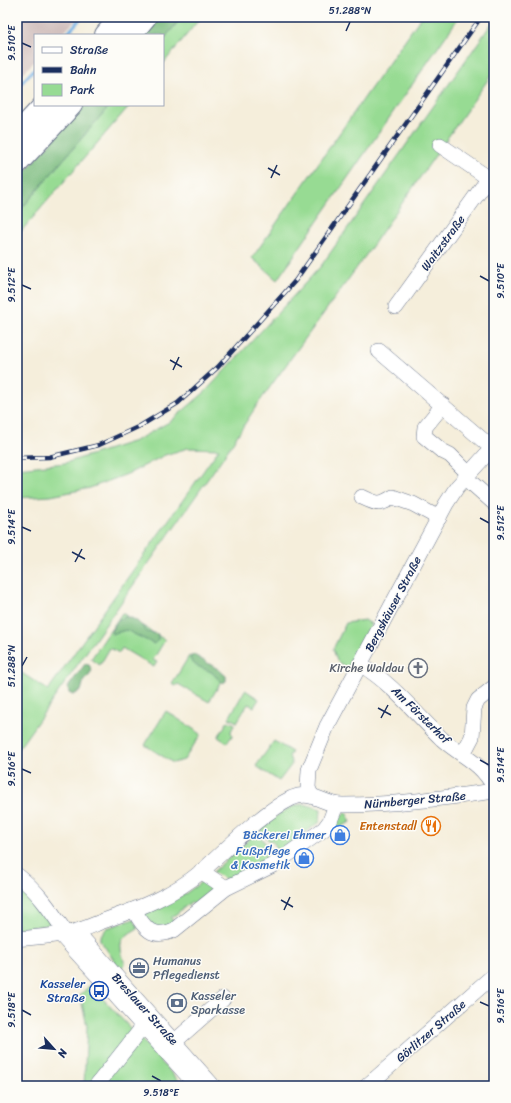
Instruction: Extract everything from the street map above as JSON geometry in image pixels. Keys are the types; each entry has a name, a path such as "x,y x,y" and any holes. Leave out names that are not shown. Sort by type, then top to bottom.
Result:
{"highway":[{"path":"107,34 121,17"},
{"path":"131,34 145,17"},
{"path":"17,135 45,106"},
{"path":"17,163 70,106"}],"street":[{"name":"Waitzstraße","path":"396,307 491,180 440,146"},
{"path":"379,351 493,447"},
{"path":"443,405 425,428 424,436 442,451 450,455 467,476 494,503"},
{"name":"Bergshäuser Straße","path":"311,795 308,783 309,770 327,726 446,504 467,476 493,447"},
{"path":"362,497 377,504 383,504 393,497 439,518"},
{"name":"Am Försterhof","path":"360,664 385,681 443,740 480,767 494,787"},
{"path":"463,754 472,737 474,708 478,700 494,687"},
{"name":"Nürnberger Straße","path":"311,795 336,805 394,803 494,791"},
{"path":"17,939 67,933 134,910 172,892 201,871 276,808 295,797 311,795"},
{"path":"134,910 142,924 150,931 164,934 174,930 226,888 273,865 324,829 330,821 336,805"},
{"path":"201,871 226,888"},
{"path":"17,875 33,887 67,933"},
{"name":"Breslauer Straße","path":"67,933 148,1021 197,1086"},
{"name":"Görlitzer Straße","path":"367,1086 494,975"},
{"path":"174,1042 223,999"},
{"path":"96,1086 148,1021"},
{"name":"Breslauer Straße","path":"148,1021 174,1042 213,1086"}],"shaded area":[{"path":"17,17 79,17 62,34 34,34 34,62 17,79"}],"green space":[{"path":"159,17 182,17 164,39 164,34 144,34"},
{"path":"182,17 201,17 164,63 164,39"},
{"path":"421,17 459,17 277,280 252,258"},
{"path":"494,20 494,71 366,255 257,405 226,453 17,751 17,670 48,690 219,449 188,448 165,455 130,473 90,488 51,496 17,498 17,468 65,463 135,441 171,421 205,392 321,266"},
{"path":"82,106 109,106 17,214 17,181"},
{"path":"109,106 129,106 17,236 17,214"},
{"path":"122,613 165,640 153,660 157,662 154,667 122,648 119,653 110,648 100,665 91,659"},
{"path":"124,617 132,618 147,632 158,634 158,640 154,644 126,630 112,634 111,631 115,625"},
{"path":"364,620 372,624 348,669 337,661 333,649 346,623"},
{"path":"192,655 218,669 226,676 226,681 223,683 211,672 194,664 190,659"},
{"path":"189,656 224,677 209,702 178,684 175,686 172,684"},
{"path":"85,664 89,665 92,670 89,676 84,680 81,691 73,695 69,693 68,687"},
{"path":"245,690 259,699 254,707 248,704 237,722 229,718"},
{"path":"166,711 201,734 184,760 173,763 145,745"},
{"path":"228,721 235,724 231,731 232,736 227,743 218,737"},
{"path":"274,741 292,752 289,756 292,764 279,781 256,766"},
{"path":"304,804 321,809 320,822 304,833 303,831 293,838 295,840 278,853 274,849 276,846 271,840 269,841 260,830 286,810"},
{"path":"346,812 351,822 333,830 335,823"},
{"path":"257,832 266,844 264,846 274,855 228,879 229,881 213,872"},
{"path":"204,880 217,888 197,908 191,902 171,918 174,922 158,930 142,914 185,894"},
{"path":"17,881 50,920 48,925 17,929"},
{"path":"134,919 138,928 121,942 121,951 125,964 120,969 100,940 100,936 107,928"},
{"path":"90,985 134,1032 92,1086 84,1086 87,1026 80,995"},
{"path":"138,1036 183,1086 99,1086"}],"waterway":[{"path":"67,34 82,17"},
{"path":"17,88 34,69"}],"railway":[{"path":"17,458 49,457 99,445 140,426 178,403 218,367 295,281 481,17"}],"place":[{"name":"Kirche Waldau","path":"418,668"},
{"name":"Entenstadl","path":"431,826"},
{"name":"Bäckerei Ehmer","path":"340,835"},
{"name":"Fußpflege & Kosmetik","path":"304,858"},
{"name":"Humanus Pflegedienst","path":"139,968"},
{"name":"Kasseler Straße","path":"99,991"},
{"name":"Kasseler Sparkasse","path":"177,1003"}]}
